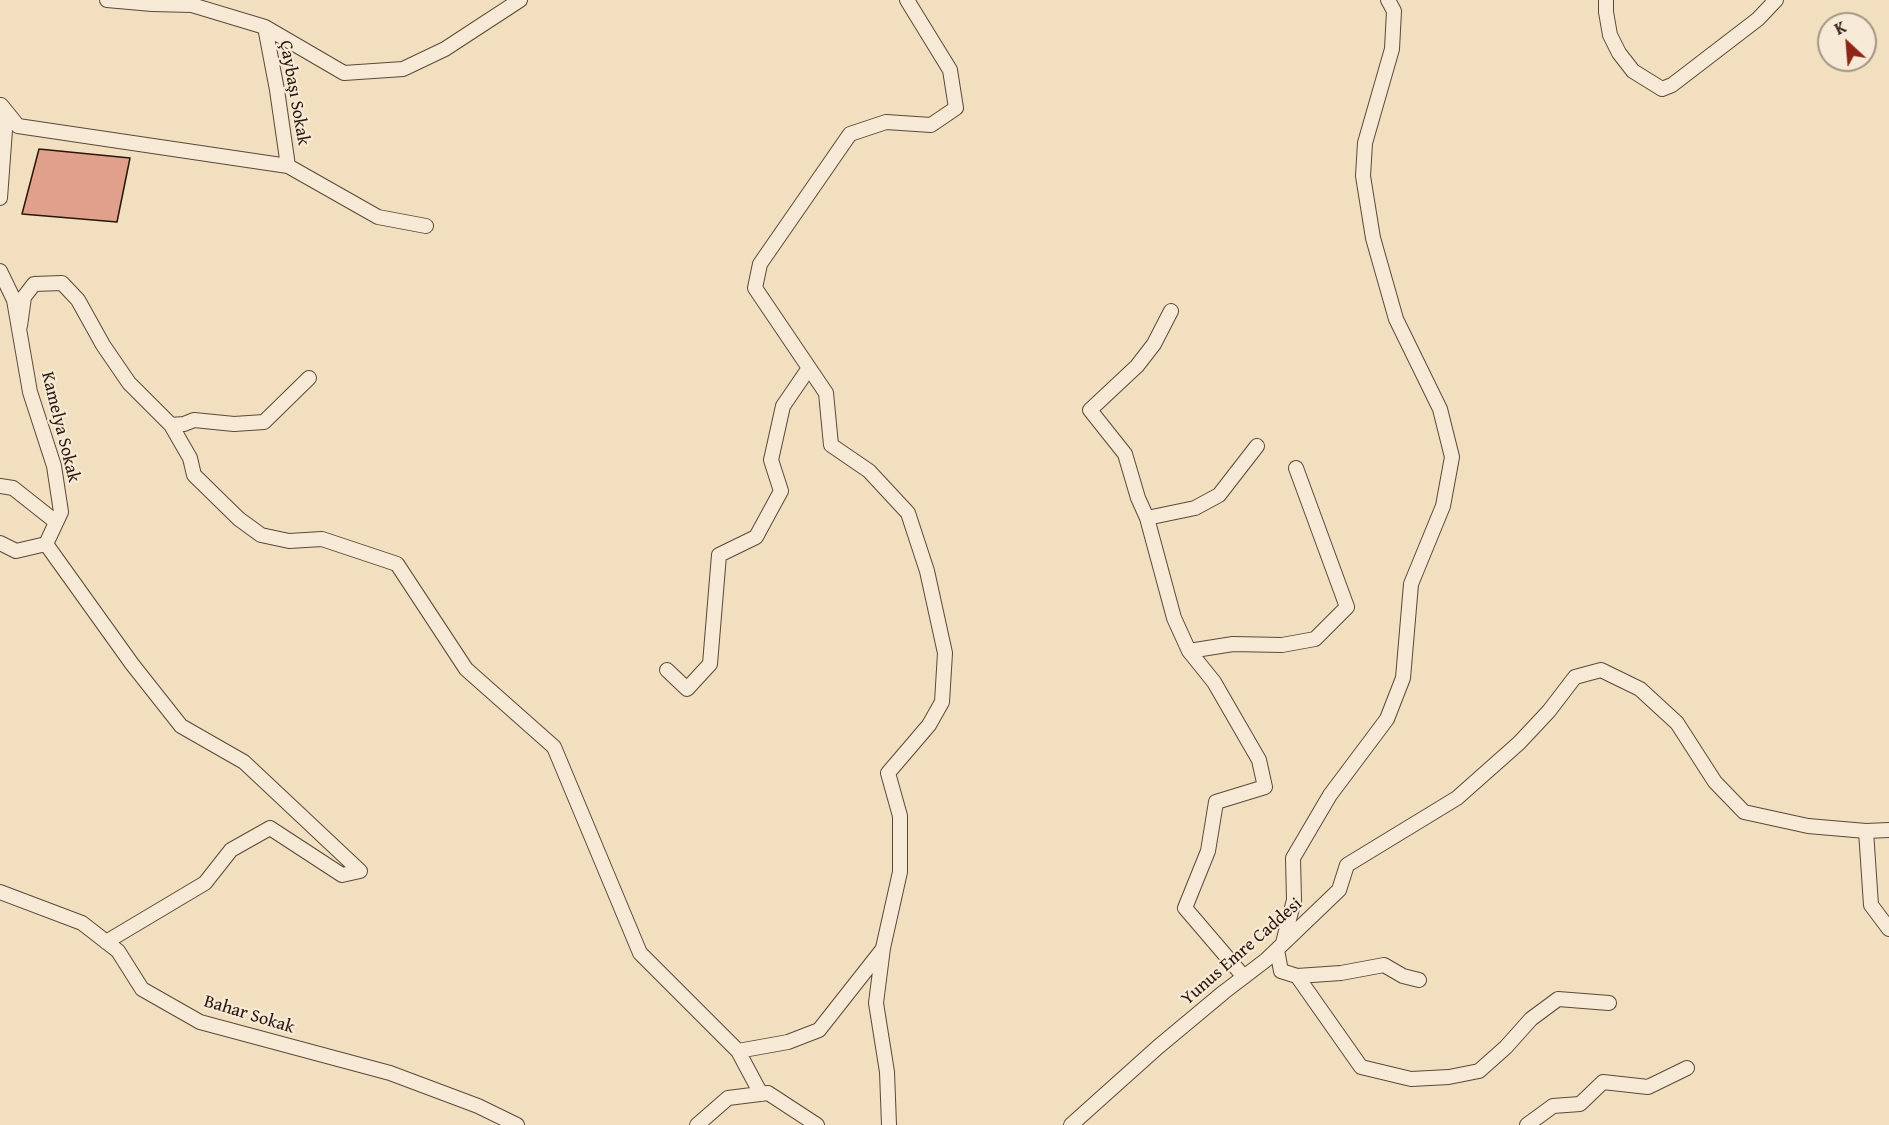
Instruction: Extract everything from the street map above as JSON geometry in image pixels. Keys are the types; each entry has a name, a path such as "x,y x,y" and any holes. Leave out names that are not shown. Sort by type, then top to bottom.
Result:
{"street":[{"name":"Çaybaşı Sokak","path":"107,0 192,5 265,27 344,73 403,69 446,49 520,0"},
{"path":"889,1125 887,1072 876,1003 883,948 900,872 900,816 888,773 930,725 942,702 945,653 927,571 908,513 869,471 831,445 826,393 754,288 760,264 850,134 886,122 931,125 956,108 950,70 908,0"},
{"path":"1388,0 1394,11 1392,49 1365,143 1363,176 1373,238 1396,319 1440,409 1452,456 1443,506 1411,584 1403,678 1387,719 1330,795 1293,858 1294,900 1280,947 1281,971 1297,976 1341,973 1384,965 1403,976 1419,980"},
{"path":"1606,0 1610,35 1619,53 1634,71 1662,89 1672,85 1758,19 1776,0"},
{"name":"Çaybaşı Sokak","path":"265,27 288,166"},
{"path":"1,101 18,126 288,166 378,217 426,226"},
{"path":"0,198 5,130 1,101"},
{"name":"Kamelya Sokak","path":"0,271 14,300 30,392 54,466 61,512 45,544"},
{"path":"20,326 24,297 34,285 62,283 78,300 103,345 129,383 171,425 190,458 194,475 239,519 261,535 289,541 322,539 397,564 466,669 554,747 640,952 738,1051 760,1094"},
{"path":"1170,311 1154,344 1137,366 1090,410 1125,454 1138,498 1147,518 1174,618 1189,651 1214,682 1259,760 1265,787 1216,802 1208,851 1185,908 1244,977"},
{"path":"667,670 687,689 710,664 719,555 756,537 781,491 771,460 783,406 809,368"},
{"path":"171,425 194,420 234,424 264,422 309,378"},
{"path":"1147,518 1195,508 1219,495 1257,446"},
{"path":"1189,651 1233,644 1282,645 1315,639 1347,607 1296,468"},
{"path":"0,486 13,488 56,522"},
{"path":"0,543 16,551 45,544 132,664 182,726 244,762 360,871 342,875 270,828 231,849 205,883 106,942"},
{"name":"Yunus Emre Caddesi","path":"1071,1125 1158,1047 1280,947 1340,890 1347,865 1457,798 1520,743 1575,677 1601,670 1640,689 1677,723 1715,782 1744,812 1808,826 1866,831 1889,830"},
{"path":"1866,831 1871,905 1889,928"},
{"name":"Bahar Sokak","path":"0,892 82,923 118,951 142,989 200,1022 390,1073 478,1106 517,1125"},
{"path":"738,1051 788,1042 819,1030 883,948"},
{"path":"1297,976 1361,1067 1411,1079 1449,1077 1479,1071 1506,1047 1531,1019 1558,999 1609,1003"},
{"path":"1527,1125 1553,1106 1580,1104 1603,1082 1648,1087 1687,1068"},
{"path":"696,1125 728,1098 768,1092 818,1125"}],"building":[{"path":"39,149 130,158 117,222 22,214"}]}
